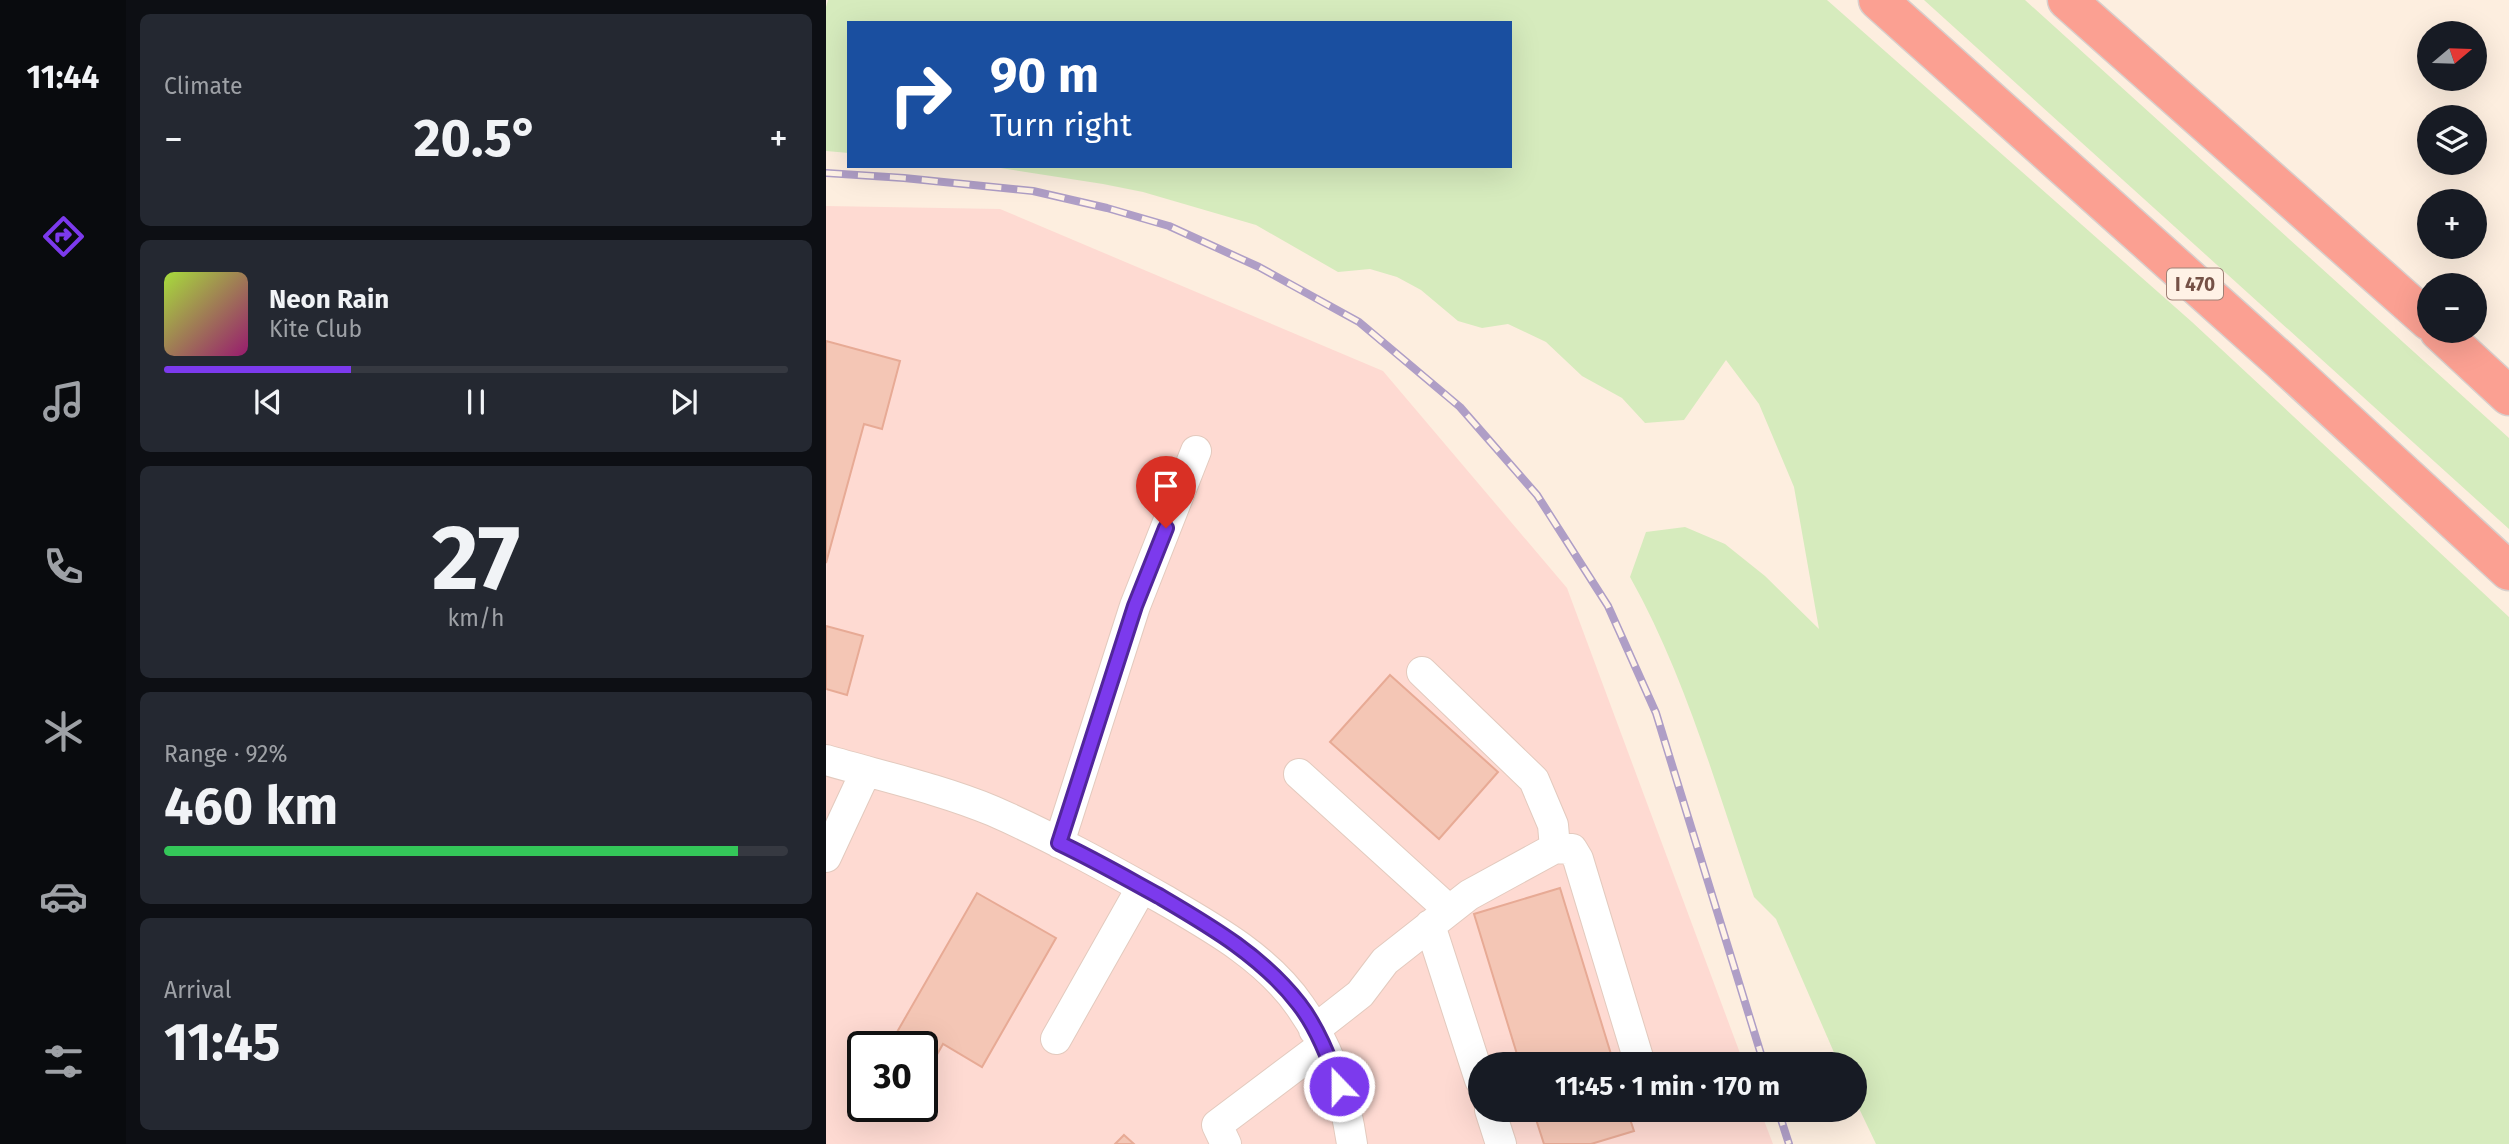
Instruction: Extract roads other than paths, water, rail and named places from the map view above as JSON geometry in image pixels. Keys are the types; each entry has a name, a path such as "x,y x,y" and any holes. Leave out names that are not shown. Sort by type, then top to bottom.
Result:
{"highway":[{"name":"I 470","path":"1878,0 2280,360 2509,571"},
{"path":"2067,0 2417,310"},
{"path":"2452,343 2509,396"}],"street":[{"path":"1059,843 1135,606 1196,451"},
{"path":"1422,672 1534,780 1553,825 1555,848"},
{"path":"826,760 993,811 1100,863 1247,951 1276,976 1301,1006 1339,1086 1348,1115 1352,1144"},
{"path":"826,857 866,771"},
{"path":"1299,774 1439,917 1473,1052"},
{"path":"1226,1144 1217,1125 1318,1038 1360,993 1385,961 1469,895 1555,848 1572,849 1578,859 1636,1052"},
{"path":"1056,1039 1142,887"},
{"path":"1494,1122 1502,1144"}],"railway":[{"path":"826,173 1033,191 1169,226 1259,267 1359,322 1460,407 1537,495 1608,606 1656,713 1760,1052"},
{"path":"1782,1122 1789,1144"}]}
